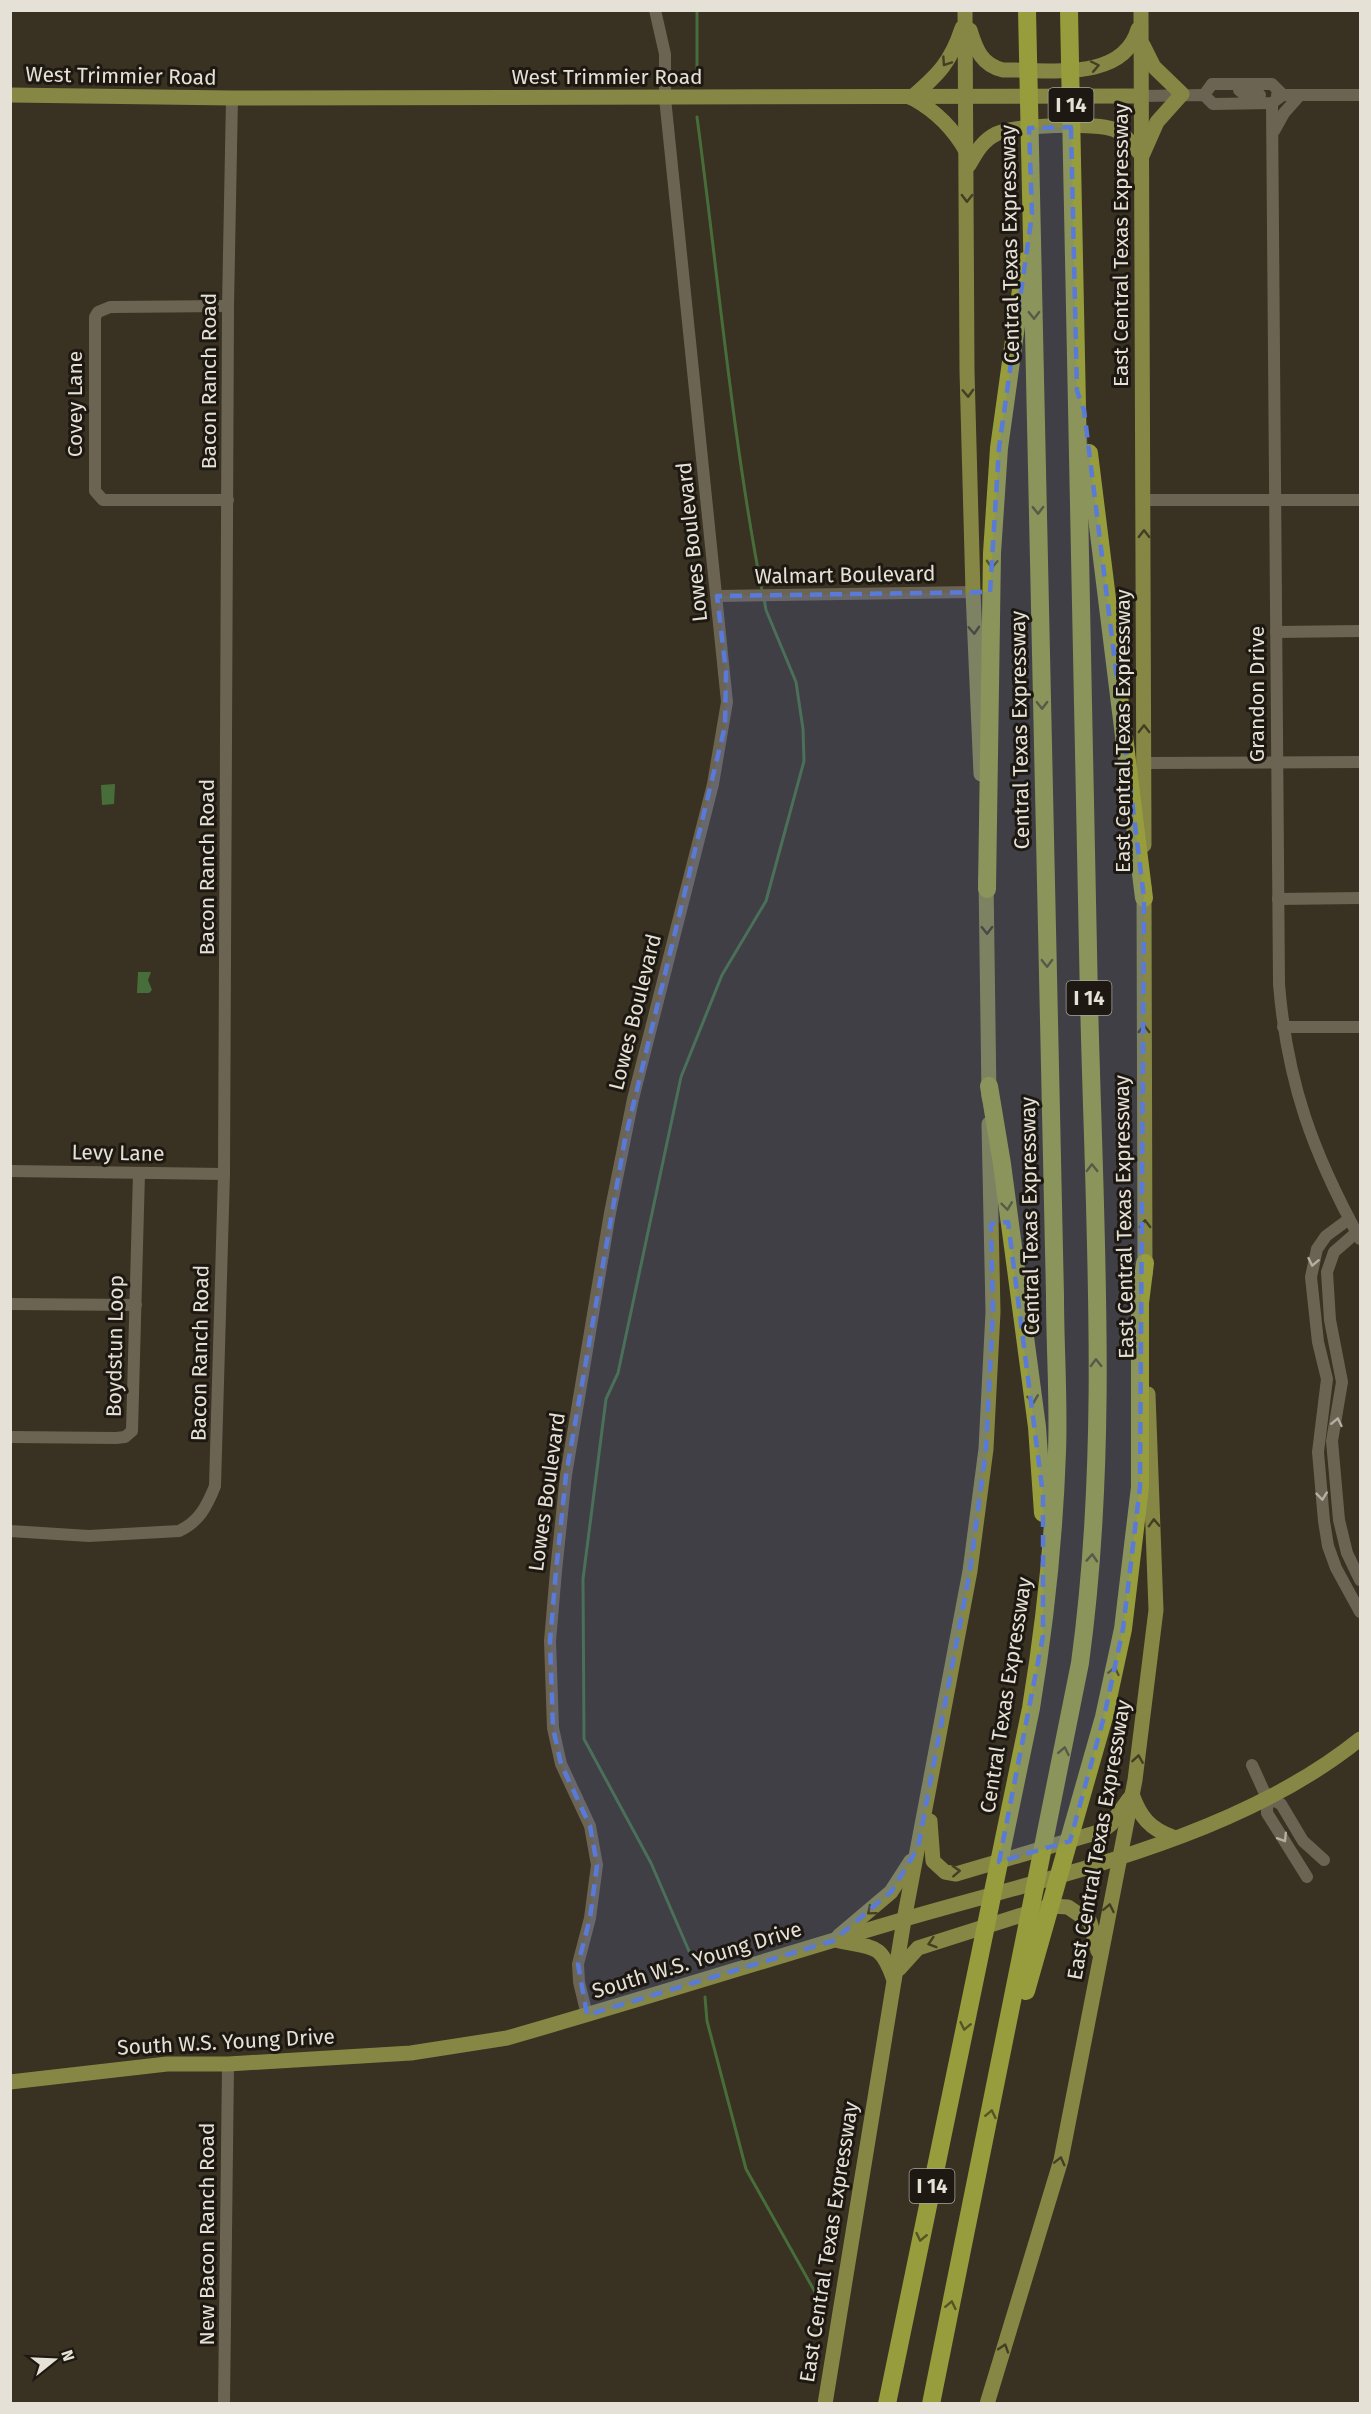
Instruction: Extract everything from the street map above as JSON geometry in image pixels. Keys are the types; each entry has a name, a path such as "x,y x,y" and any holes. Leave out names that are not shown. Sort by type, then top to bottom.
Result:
{"highway":[{"name":"Central Texas Expressway","path":"887,2403 1008,1819 1043,1636 1057,1450 1027,10"},
{"name":"I 14","path":"931,2403 997,2085 1031,1954 1052,1808 1080,1663 1090,1594 1097,1504 1069,18"},
{"path":"987,889 989,616 999,448 1032,214"},
{"path":"1077,391 1084,410 1096,524 1144,898"},
{"path":"988,1086 1002,1164 1037,1427 1043,1495 1043,1636"},
{"path":"1031,1954 1078,1809 1109,1695 1123,1629 1133,1563 1140,1487 1140,1304 1145,1263"}],"main road":[{"path":"965,13 977,52 991,67 1003,70 1092,68 1111,63 1126,52 1134,42 1141,14"},
{"path":"965,13 951,58 940,72 911,98 941,117 955,132 967,160 994,135 1011,128 1101,126 1118,130 1142,156 1157,122 1182,94 1154,67 1141,39"},
{"name":"East Central Texas Expressway","path":"825,2403 904,1920 970,1571 986,1449 993,1312 987,889 973,592 966,276 965,13"},
{"name":"East Central Texas Expressway","path":"987,2403 1061,2160 1132,1794 1156,1610 1145,1263 1141,14"},
{"name":"West Trimmier Road","path":"10,95 232,98 1141,96"},
{"name":"South W.S. Young Drive","path":"10,2082 167,2064 228,2064 444,2050 507,2038 1120,1857 1228,1817 1267,1798 1338,1757 1360,1739"},
{"path":"929,1788 933,1861 945,1872 956,1874 1102,1831 1122,1810 1132,1794"},
{"path":"1132,1794 1145,1822 1159,1832 1173,1837"},
{"path":"835,1941 891,1892 902,1879 918,1848"},
{"path":"895,1977 903,1961 918,1948 1050,1906 1068,1907 1090,1922 1099,1957"},
{"path":"835,1941 879,1950 888,1961 895,1977"}],"street":[{"name":"Lowes Boulevard","path":"587,2015 579,1982 578,1964 590,1918 597,1865 590,1826 561,1764 553,1728 550,1641 566,1475 625,1139 723,734 727,702 665,98 664,54 655,10"},
{"name":"West Trimmier Road","path":"1204,95 1212,84 1272,84 1283,95 1360,95"},
{"name":"West Trimmier Road","path":"1141,96 1204,95 1213,104 1272,103"},
{"path":"1272,103 1283,95"},
{"path":"1273,132 1284,113 1300,95"},
{"name":"Bacon Ranch Road","path":"10,1531 88,1536 179,1531 192,1525 207,1504 215,1486 224,1174 228,306 232,98"},
{"name":"Grandon Drive","path":"1272,103 1278,899 1282,1027 1309,1133 1333,1190 1359,1236"},
{"name":"Covey Lane","path":"228,306 110,308 98,312 95,317 95,491 103,500 228,500"},
{"path":"1144,501 1360,500"},
{"name":"Walmart Boulevard","path":"717,596 973,592"},
{"path":"1276,632 1360,631"},
{"path":"1144,763 1360,762"},
{"path":"1278,899 1360,898"},
{"path":"1282,1027 1360,1027"},
{"name":"Levy Lane","path":"10,1170 224,1174"},
{"name":"Boydstun Loop","path":"10,1437 116,1438 129,1435 134,1423 139,1173"},
{"path":"1349,1219 1326,1236 1317,1249 1312,1263 1312,1289 1320,1350 1327,1379 1319,1431 1319,1469 1324,1521 1328,1546 1336,1568 1360,1612"},
{"path":"1359,1236 1342,1243 1328,1262 1328,1288 1334,1346 1342,1382 1332,1441 1339,1520 1347,1553 1360,1580"},
{"path":"1312,1289 1328,1288"},
{"path":"10,1304 136,1305"},
{"path":"1320,1350 1334,1346"},
{"path":"1319,1469 1334,1464"},
{"path":"1324,1521 1339,1520"},
{"path":"1252,1765 1267,1798 1267,1813 1307,1876"},
{"path":"1267,1798 1281,1804 1303,1841 1324,1860"},
{"name":"New Bacon Ranch Road","path":"224,2403 228,2064"}],"highlighted area":[{"path":"1071,127 1077,391 1084,410 1144,898 1140,1487 1123,1629 1104,1717 1070,1841 999,1862 1043,1636 1043,1495 1008,1222 991,1224 993,1312 986,1449 970,1571 918,1848 891,1892 833,1941 587,2015 578,1964 590,1918 597,1865 590,1826 561,1764 553,1728 550,1641 556,1571 566,1475 625,1139 725,726 726,672 717,596 990,592 999,448 1032,214 1029,128"}],"shaded area":[{"path":"115,784 114,804 102,805 101,785"},
{"path":"138,972 151,972 148,980 152,990 149,993 137,993"}],"waterway":[{"path":"697,10 697,84"},
{"path":"697,117 742,473 762,591"},
{"path":"692,1958 651,1863 584,1739 583,1579 606,1399 618,1373 681,1077 722,975 766,901 804,761 803,729 796,682 766,610 764,598"},
{"path":"705,1997 707,2021 746,2169 815,2292"}]}
